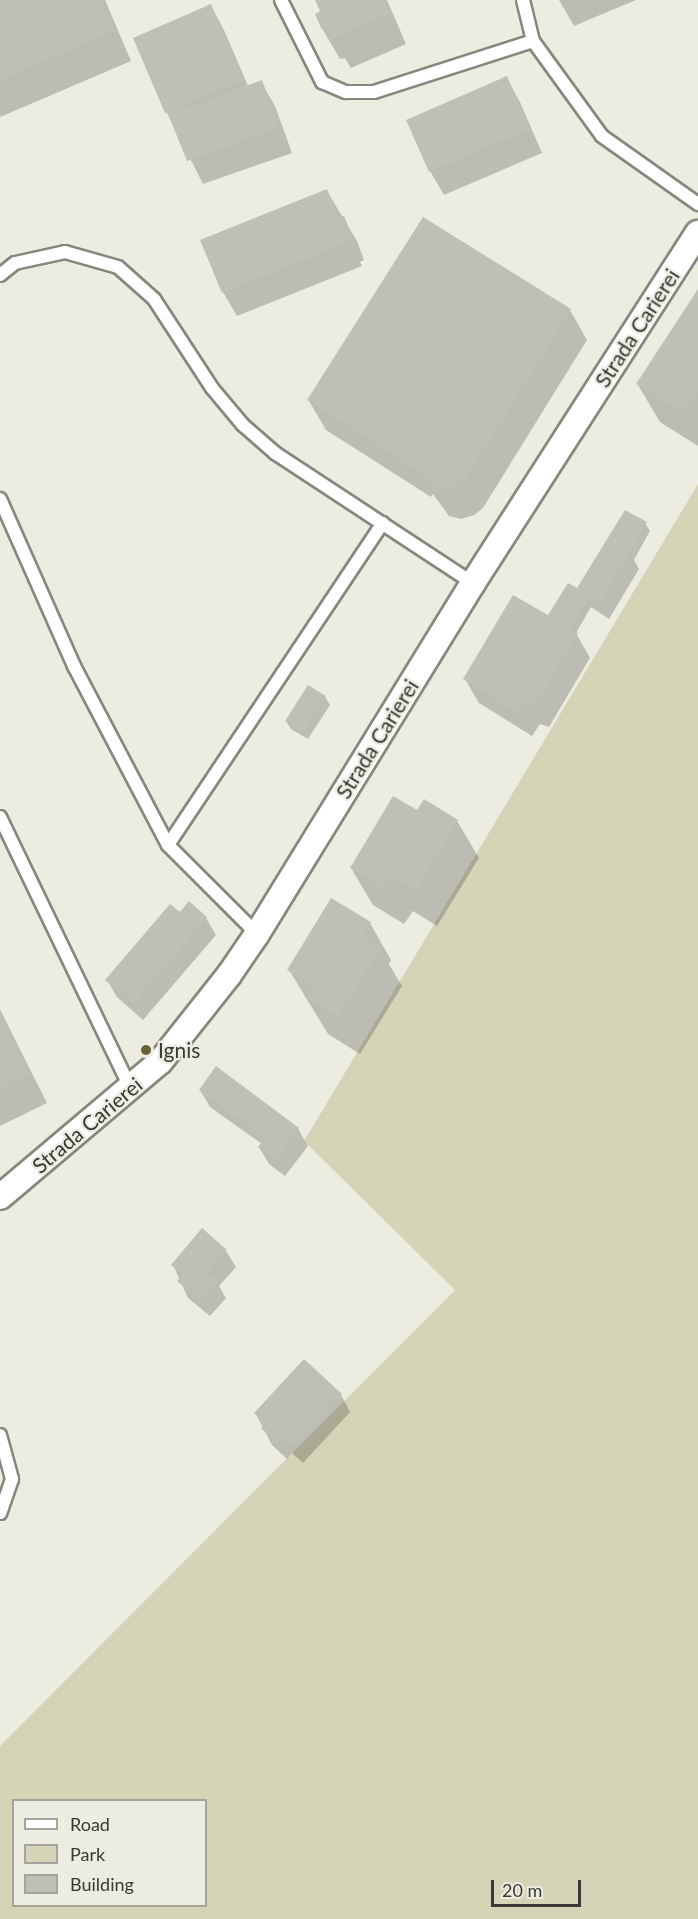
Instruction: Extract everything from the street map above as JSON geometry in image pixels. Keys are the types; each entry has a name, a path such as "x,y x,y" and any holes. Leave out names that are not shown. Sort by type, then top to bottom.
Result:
{"street":[{"name":"Strada Carierei","path":"0,1197 131,1089 160,1062 229,975 257,934 473,583 698,233"}],"lane":[{"path":"281,0 322,82 346,92 374,92 533,41"},
{"path":"523,0 533,41 602,136 698,204"},
{"path":"0,274 15,263 65,252 118,267 154,299 212,388 243,425 275,453 473,583"},
{"path":"0,499 74,666 168,845 257,934"},
{"path":"168,845 383,523"},
{"path":"0,817 131,1089"},
{"path":"0,1435 12,1479 0,1513"}],"green space":[{"path":"698,484 698,1919 0,1919 0,1746 455,1290 304,1141"}],"building":[{"path":"0,0 101,0 115,31 0,80"},
{"path":"315,0 384,0 390,14 332,39 328,28 322,30 315,14 320,11"},
{"path":"211,4 244,80 165,113 133,38"},
{"path":"507,76 530,129 429,172 406,120"},
{"path":"262,80 279,128 187,161 168,114"},
{"path":"327,189 339,218 344,216 352,236 347,238 349,242 222,293 200,240"},
{"path":"423,217 571,309 466,478 457,485 443,489 431,486 415,466 413,468 307,400"},
{"path":"698,289 698,390 683,414 636,384"},
{"path":"625,510 647,522 599,603 589,595 570,628 578,632 536,704 526,701 518,713 463,679 513,595 548,615 568,583 577,588"},
{"path":"308,685 326,696 303,732 285,721"},
{"path":"393,796 417,810 424,799 458,820 416,890 391,875 383,888 350,868"},
{"path":"331,898 371,922 362,936 381,947 338,1017 305,997 312,985 287,970"},
{"path":"189,901 207,917 133,1004 105,980 170,904 180,912"},
{"path":"0,1009 31,1073 0,1088"},
{"path":"216,1066 299,1128 275,1160 258,1147 265,1138 199,1090"},
{"path":"202,1228 227,1250 208,1272 217,1280 200,1301 177,1281 182,1274 171,1265"},
{"path":"304,1359 342,1394 292,1447 282,1437 277,1443 261,1428 265,1424 254,1413"}],"place":[{"name":"Ignis","path":"146,1050"}]}
